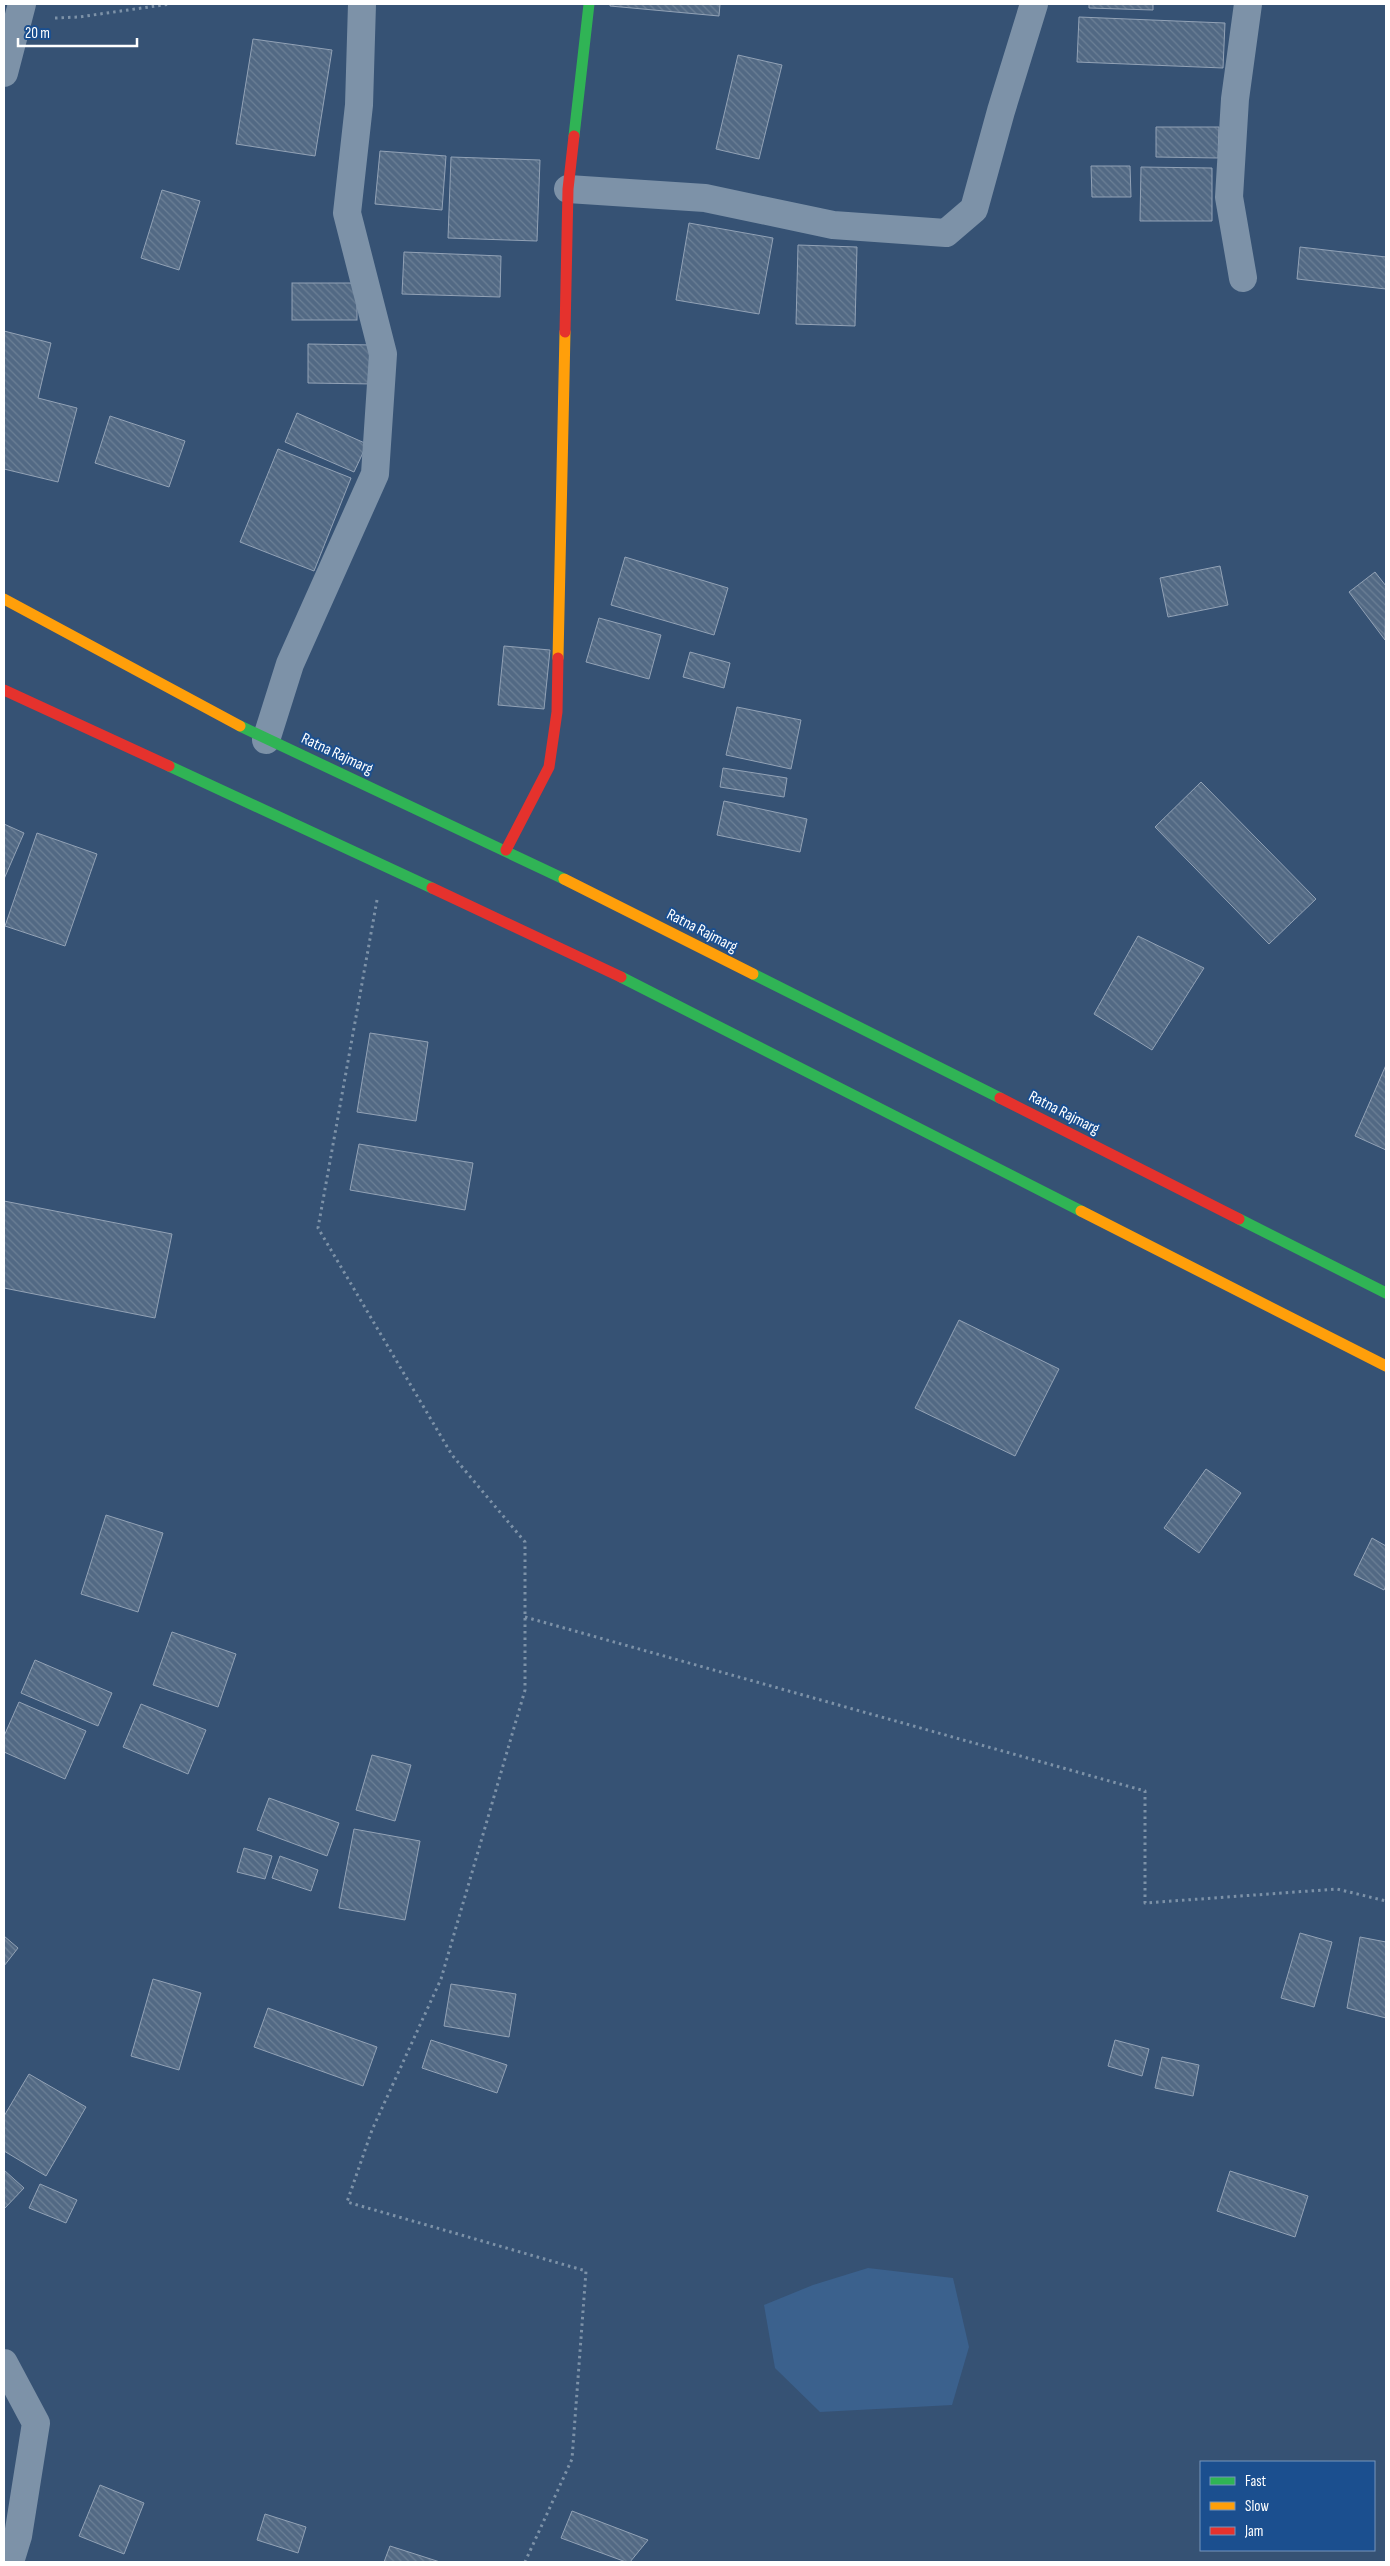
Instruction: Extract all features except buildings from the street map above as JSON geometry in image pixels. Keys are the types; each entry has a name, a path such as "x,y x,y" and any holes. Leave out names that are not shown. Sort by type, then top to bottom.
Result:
{"main road":[{"path":"506,850 549,767 557,712 568,189 589,4"},
{"name":"Ratna Rajmarg","path":"4,599 266,740 506,850 1386,1293"},
{"path":"4,690 576,954 1386,1366"}],"street":[{"path":"266,740 290,664 375,474 383,354 347,214 359,105 362,4"},
{"path":"568,189 705,198 834,225 946,233 974,209 1001,111 1034,4"},
{"path":"1243,278 1228,197 1236,99 1248,4"},
{"path":"4,72 20,11"},
{"path":"4,2364 36,2423 18,2536 10,2562"}],"path":[{"path":"20,11 80,18 170,4"},
{"path":"384,865 318,1228 452,1455 525,1542 525,1690 441,1978 372,2130 347,2202 586,2271 572,2459 525,2562"},
{"path":"525,1618 1145,1791 1145,1903 1338,1889 1386,1901"}],"water":[{"path":"868,2268 953,2278 969,2347 952,2405 820,2412 775,2368 764,2305 813,2285"}],"traffic: fast":[{"path":"574,136 589,4"},
{"path":"240,726 564,879"},
{"path":"169,766 432,888"},
{"path":"753,974 1000,1098"},
{"path":"621,977 1081,1211"},
{"path":"1239,1219 1386,1293"}],"traffic: slow":[{"path":"558,658 565,332"},
{"path":"4,599 240,726"},
{"path":"564,879 753,974"},
{"path":"1081,1211 1386,1366"}],"traffic: jam":[{"path":"565,332 568,189 574,136"},
{"path":"506,850 549,767 557,712 558,658"},
{"path":"4,690 169,766"},
{"path":"432,888 621,977"},
{"path":"1000,1098 1239,1219"}]}
